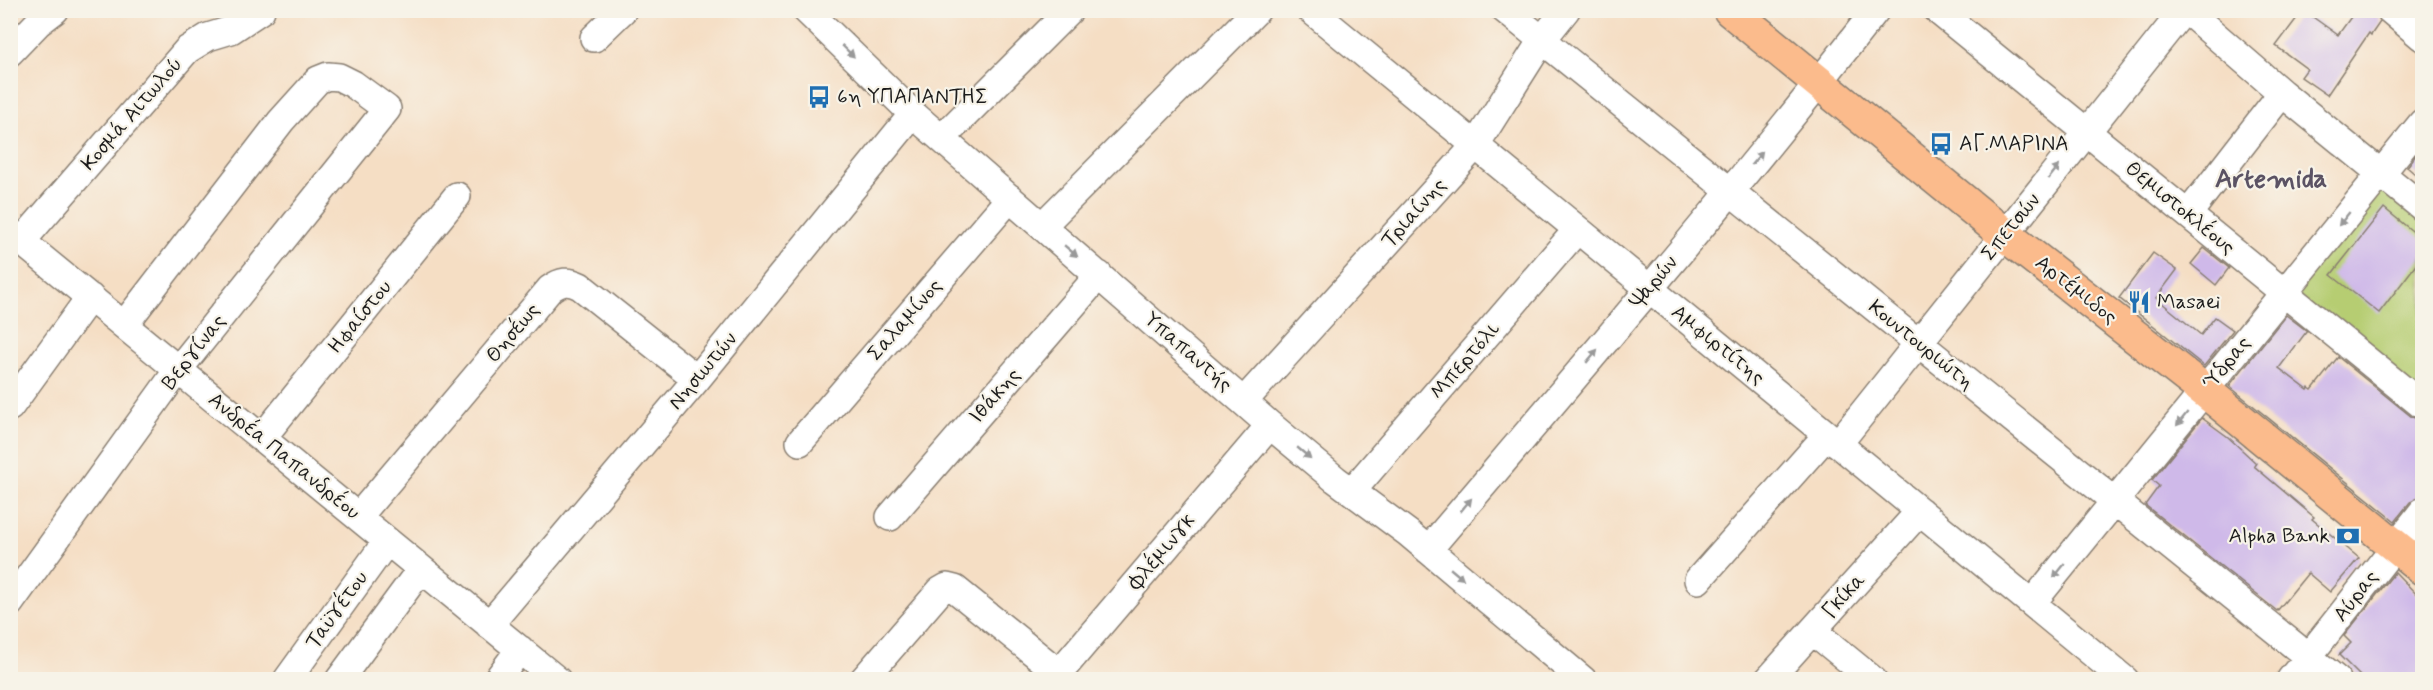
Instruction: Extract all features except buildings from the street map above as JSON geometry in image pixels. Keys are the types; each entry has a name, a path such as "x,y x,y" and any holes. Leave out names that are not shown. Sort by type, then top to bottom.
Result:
{"main road":[{"name":"Αρτέμιδος","path":"1730,10 2004,234 2205,391 2422,568"}],"street":[{"path":"10,52 38,23 55,10"},
{"name":"Κοσμά Αιτωλού","path":"16,237 188,50 208,37 231,30 261,10"},
{"path":"594,38 623,10"},
{"name":"Υπαπαντής","path":"806,10 913,114 1270,425 1428,550 1583,680"},
{"path":"942,138 1070,10"},
{"path":"1042,226 1257,10"},
{"name":"Αμφιρτίτης","path":"1311,10 2125,680"},
{"name":"Κουντουριώτη","path":"1505,10 2337,680"},
{"name":"Τριαίνης","path":"1244,400 1475,146 1542,40 1566,10"},
{"name":"Ψαρών","path":"1428,550 1649,289 1876,10"},
{"name":"Θεμιστοκλέους","path":"1937,10 2422,405"},
{"path":"2185,10 2282,93 2422,207"},
{"name":"Σπετσών","path":"1698,580 1833,439 1918,343 2185,10"},
{"path":"2390,10 2422,37"},
{"name":"Βεργίνας","path":"10,603 178,370 387,109 353,84 339,77 328,76 318,80 281,121 124,325"},
{"path":"2188,214 2282,93"},
{"name":"Νησιωτών","path":"489,625 697,379 913,114"},
{"name":"Ύδρας","path":"2032,603 2422,123"},
{"name":"Ηφαίστου","path":"262,438 458,196"},
{"name":"Σαλαμίνος","path":"800,442 1010,198"},
{"name":"Μπερτόλι","path":"1352,491 1577,230"},
{"name":"Ανδρέα Παπανδρέου","path":"16,237 557,680"},
{"name":"Ιθάκης","path":"890,517 1100,275"},
{"name":"Θησέως","path":"358,517 550,289 558,283 573,282 580,286 697,379"},
{"path":"10,406 90,297"},
{"name":"Φλέμινγκ","path":"1056,676 1270,425"},
{"name":"Γκίκα","path":"1768,680 1920,511"},
{"name":"Αύρας","path":"2290,680 2422,512"},
{"name":"Ταϋγέτου","path":"287,680 387,541"},
{"path":"339,680 421,569"},
{"path":"863,680 940,591 947,587 956,589 1056,676"},
{"path":"1813,631 1873,680"},
{"path":"497,680 520,649"}],"green space":[{"path":"2375,184 2422,221 2422,397 2289,291"}],"place":[{"name":"6η ΥΠΑΠΑΝΤΗΣ","path":"819,97"},
{"name":"ΑΓ.ΜΑΡΙΝΑ","path":"1941,144"},
{"name":"Masaei","path":"2139,302"},
{"name":"Alpha Bank","path":"2348,536"}],"district":[{"name":"Artemida","path":"2271,179"}]}
